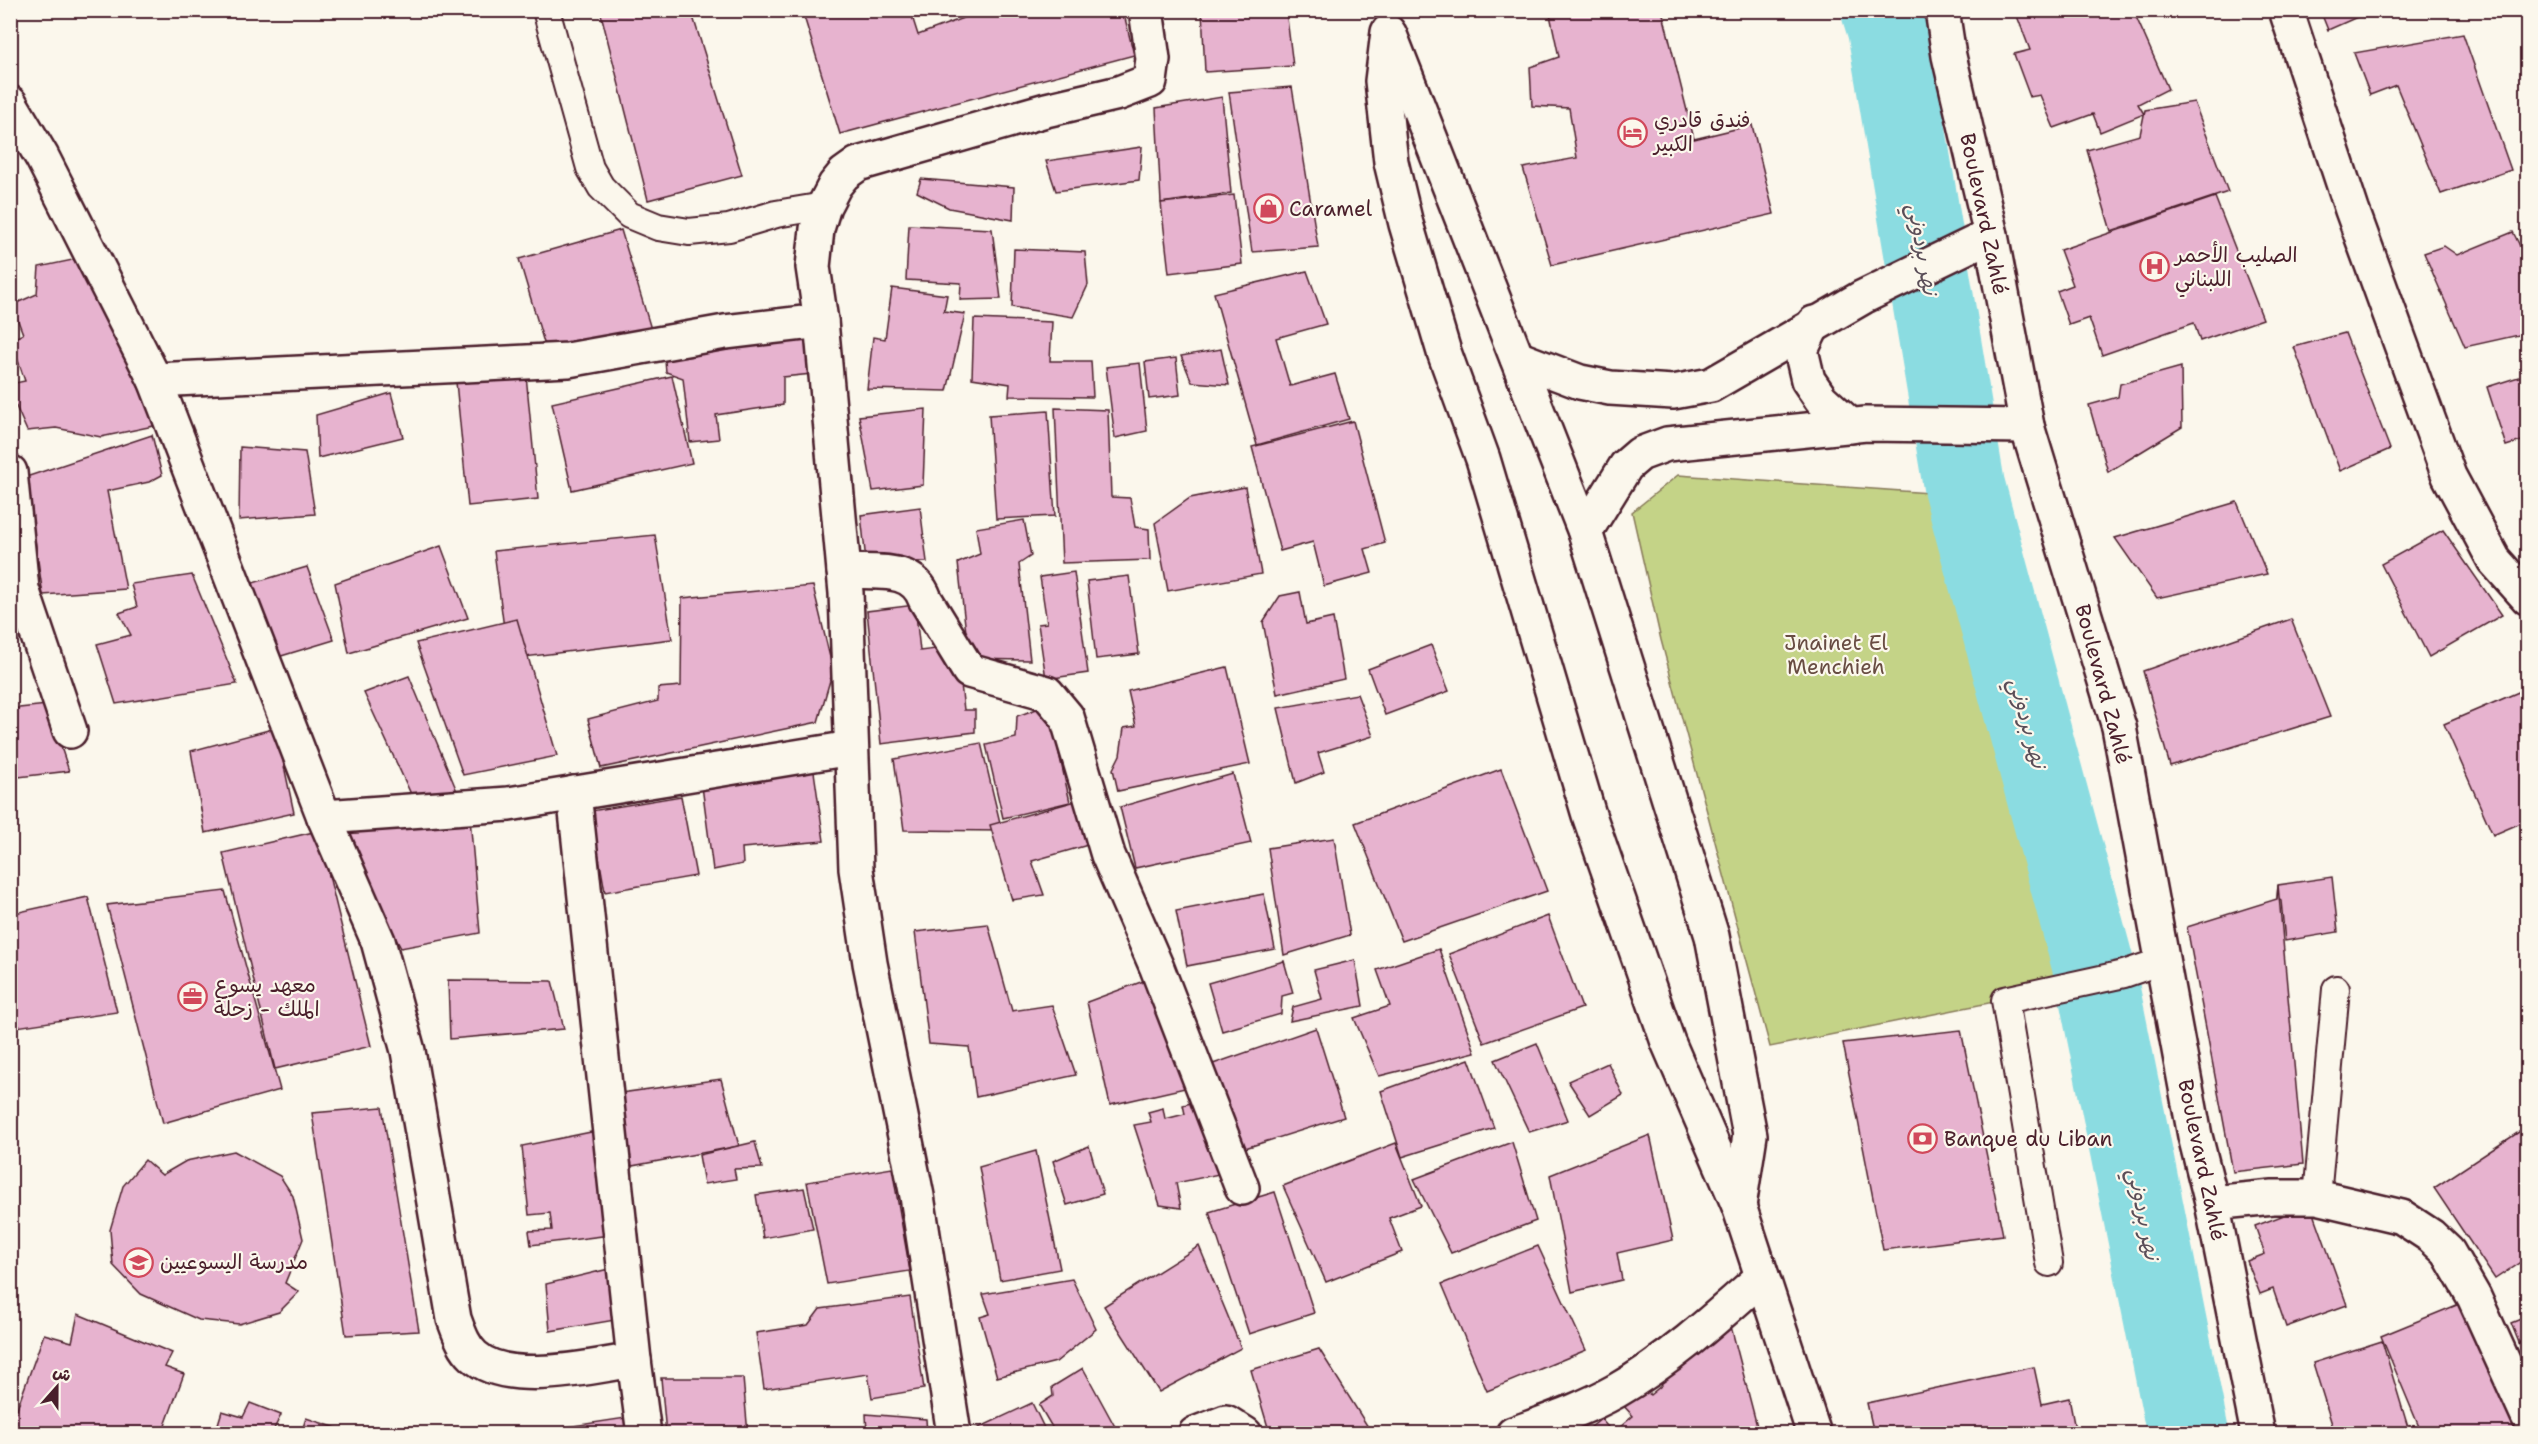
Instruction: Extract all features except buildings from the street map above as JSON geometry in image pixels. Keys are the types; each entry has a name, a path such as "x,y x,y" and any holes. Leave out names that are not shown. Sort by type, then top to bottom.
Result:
{"street":[{"path":"954,1434 916,1196 874,983 856,869 844,572 822,321 813,267 817,229 824,206 835,185 844,174 858,164 1046,110 1119,93 1150,81 1153,59 1146,10"},
{"name":"Boulevard Zahlé","path":"1942,10 1949,56 1992,235 2027,426 2119,727 2195,1136 2212,1203 2258,1434"},
{"path":"2286,10 2352,210 2449,476 2494,560 2528,598"},
{"path":"1386,21 1585,532 1712,936 1750,1135 1739,1206"},
{"path":"1386,21 1382,81 1391,162 1409,235 1444,352 1483,459 1589,815 1668,1042 1739,1206 1814,1434"},
{"path":"10,103 42,157 155,380 324,817 378,941 408,1051 454,1319 464,1345 483,1363 512,1371 566,1371 634,1360"},
{"path":"1517,358 1580,382 1611,388 1673,392 1710,385 1863,297 1992,235"},
{"path":"1820,320 1801,350 1808,380 1821,399 1858,425"},
{"path":"155,380 568,360 725,332 822,321"},
{"path":"1585,532 1626,466 1640,454 1667,444 1858,425 2027,426"},
{"path":"10,472 22,589 70,731"},
{"path":"844,572 897,574 912,579 922,588 925,599 969,671 1047,693 1067,717 1108,855 1157,968 1242,1188"},
{"path":"324,817 509,804 851,748"},
{"path":"574,793 634,1360 644,1434"},
{"path":"2212,1203 2273,1197 2316,1197 2402,1217 2431,1236 2448,1252 2474,1297 2528,1416"},
{"path":"1513,1434 1560,1426 1615,1392 1690,1341 1762,1277"},
{"path":"1195,1434 1208,1427 1226,1422 1245,1434"}],"lane":[{"path":"546,10 590,168 601,187 628,215 658,227 689,232 729,228 776,214 824,206"},
{"path":"2049,1263 2005,1000 2124,974 2162,961"},
{"path":"2316,1197 2336,989"}],"green space":[{"name":"Jnainet El Menchieh","path":"1678,475 1972,496 2068,987 1770,1047 1661,640 1632,512"}],"waterway":[{"name":"نهر بردوني","path":"1882,10 1888,29 1964,486 2096,976 2188,1434"}],"place":[{"name":"فندق قادري الكبير","path":"1633,132"},
{"name":"Caramel","path":"1268,209"},
{"name":"الصليب الأحمر اللبناني","path":"2154,267"},
{"name":"معهد يسوع الملك - زحلة","path":"193,997"},
{"name":"Banque du Liban","path":"1923,1139"},
{"name":"مدرسة اليسوعيين","path":"139,1262"}]}
